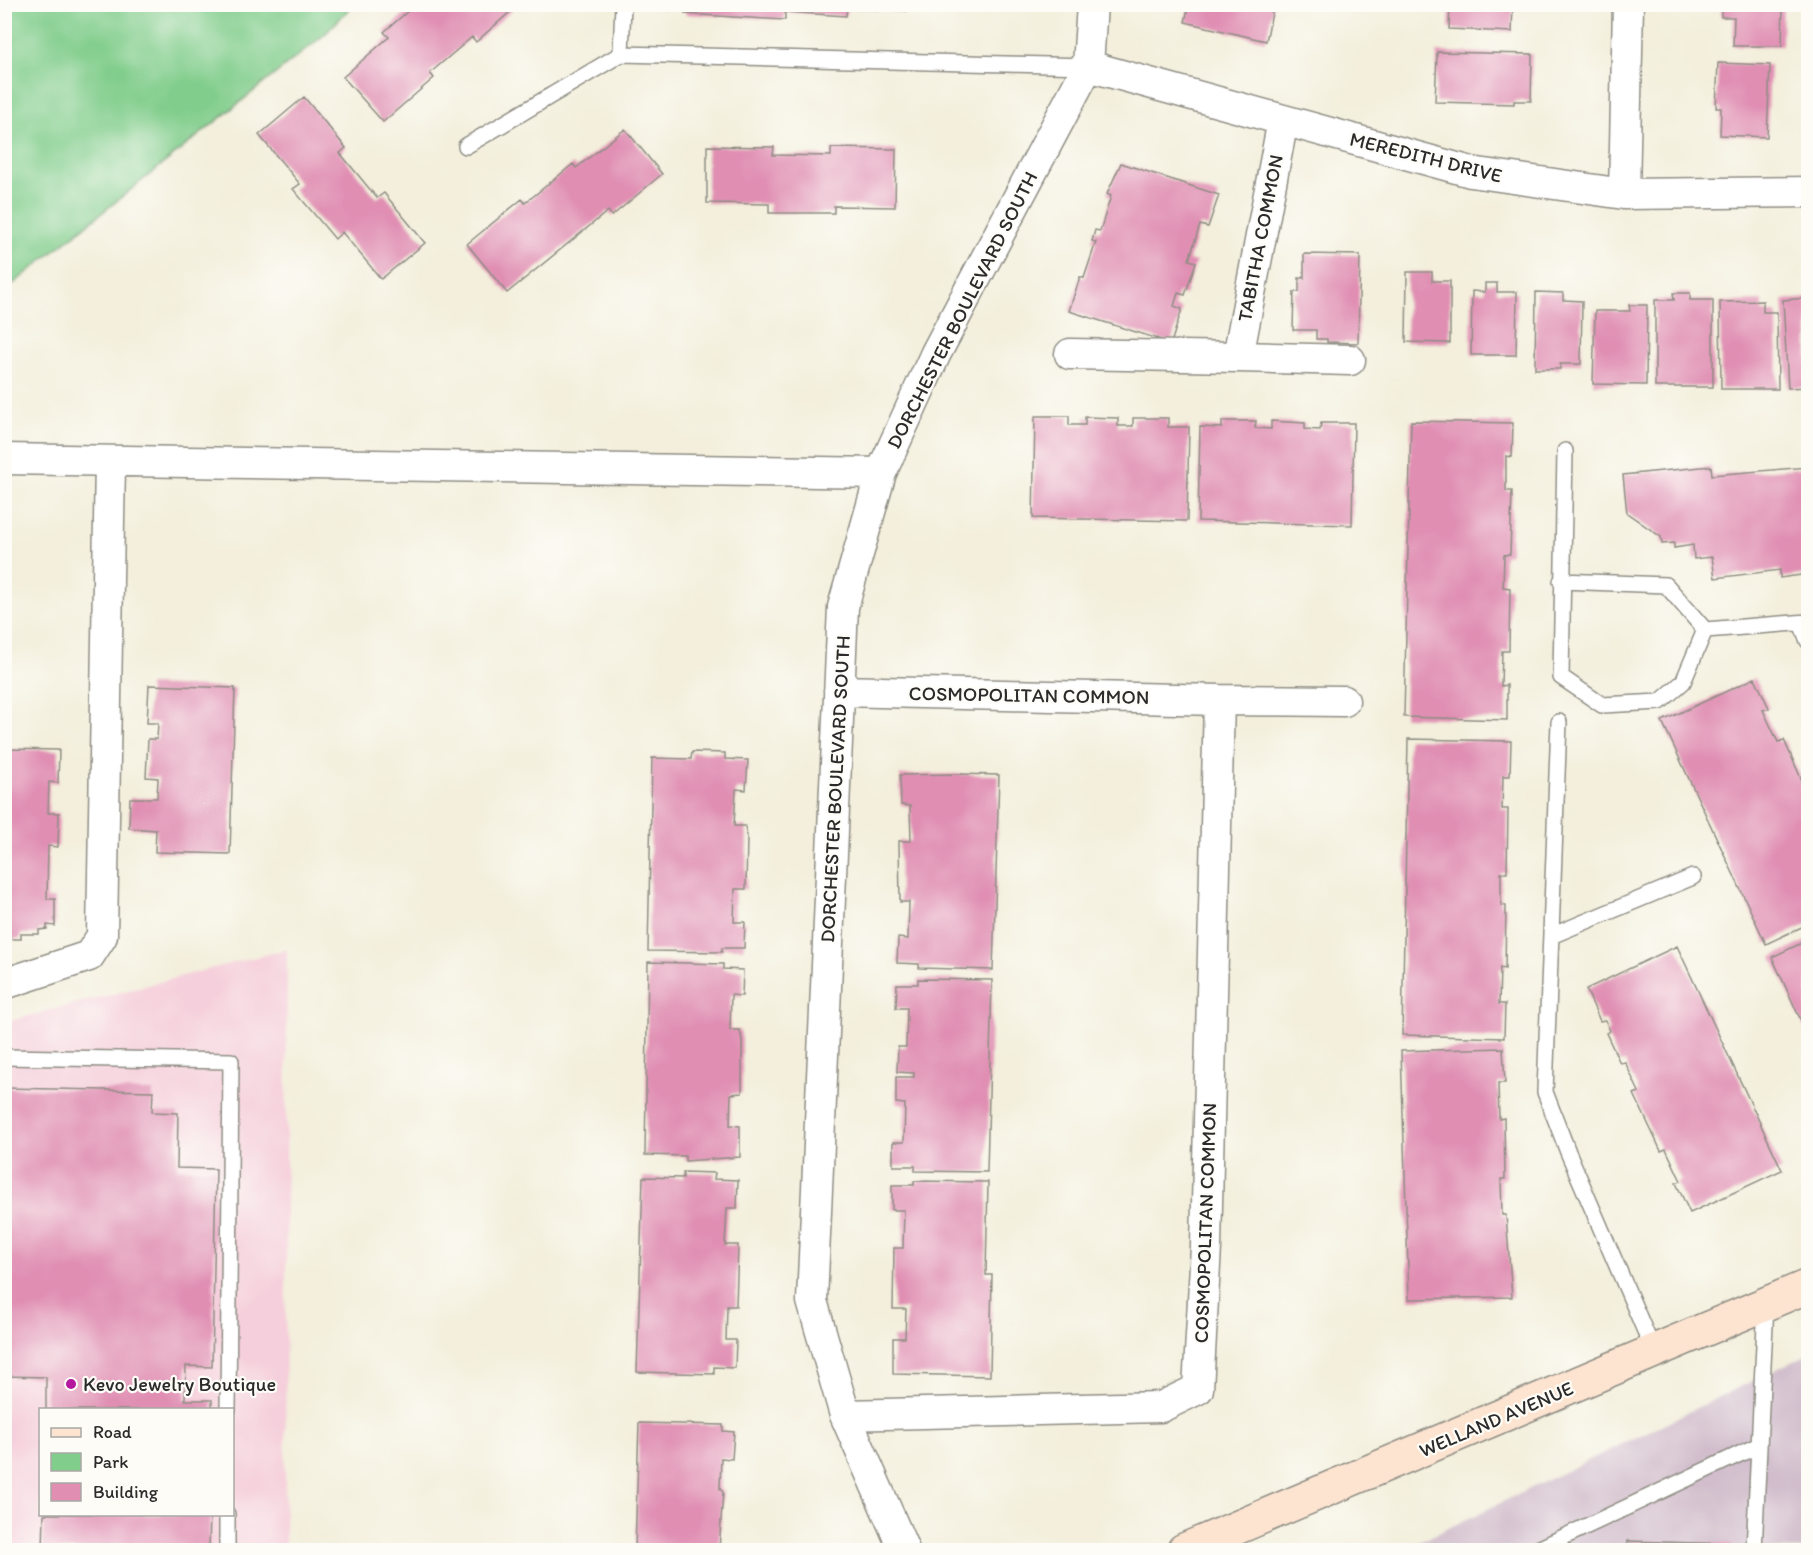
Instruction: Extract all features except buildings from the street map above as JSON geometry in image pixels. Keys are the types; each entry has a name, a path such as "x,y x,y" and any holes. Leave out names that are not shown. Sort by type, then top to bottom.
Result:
{"street":[{"path":"1088,66 1092,4"},
{"path":"1624,194 1628,4"},
{"name":"MEREDITH DRIVE","path":"1088,66 1471,172 1624,194 1809,192"},
{"name":"DORCHESTER BOULEVARD SOUTH","path":"904,1551 845,1415 812,1301 843,607 880,473 936,353 1088,66"},
{"name":"TABITHA COMMON","path":"1238,357 1282,120"},
{"path":"1070,354 1350,360"},
{"path":"4,459 880,473"},
{"path":"4,984 89,956 102,936 110,461"},
{"name":"COSMOPOLITAN COMMON","path":"839,691 1344,701"},
{"name":"COSMOPOLITAN COMMON","path":"845,1415 1161,1407 1198,1389 1206,1247 1219,700"},
{"name":"WELLAND AVENUE","path":"1184,1551 1809,1286"}],"lane":[{"path":"621,54 623,4"},
{"path":"465,147 621,54 1088,66"},
{"path":"1565,451 1561,677 1602,705 1660,702 1683,682 1704,630"},
{"path":"1561,581 1666,585 1704,630"},
{"path":"1704,630 1805,622 1809,641"},
{"path":"1559,722 1545,1092 1568,1152 1654,1352"},
{"path":"1551,936 1693,877"},
{"path":"4,1057 231,1061 228,1408"},
{"path":"1754,1551 1766,1304"},
{"path":"1536,1551 1759,1445"},
{"path":"227,1516 227,1551"}],"shaded area":[{"path":"287,949 285,1550 5,1550 5,1022"},
{"path":"1808,1354 1808,1550 1403,1550"}],"green space":[{"path":"4,5 353,5 324,35 13,284 5,284"}],"place":[{"name":"Kevo Jewelry Boutique","path":"71,1384"}]}
